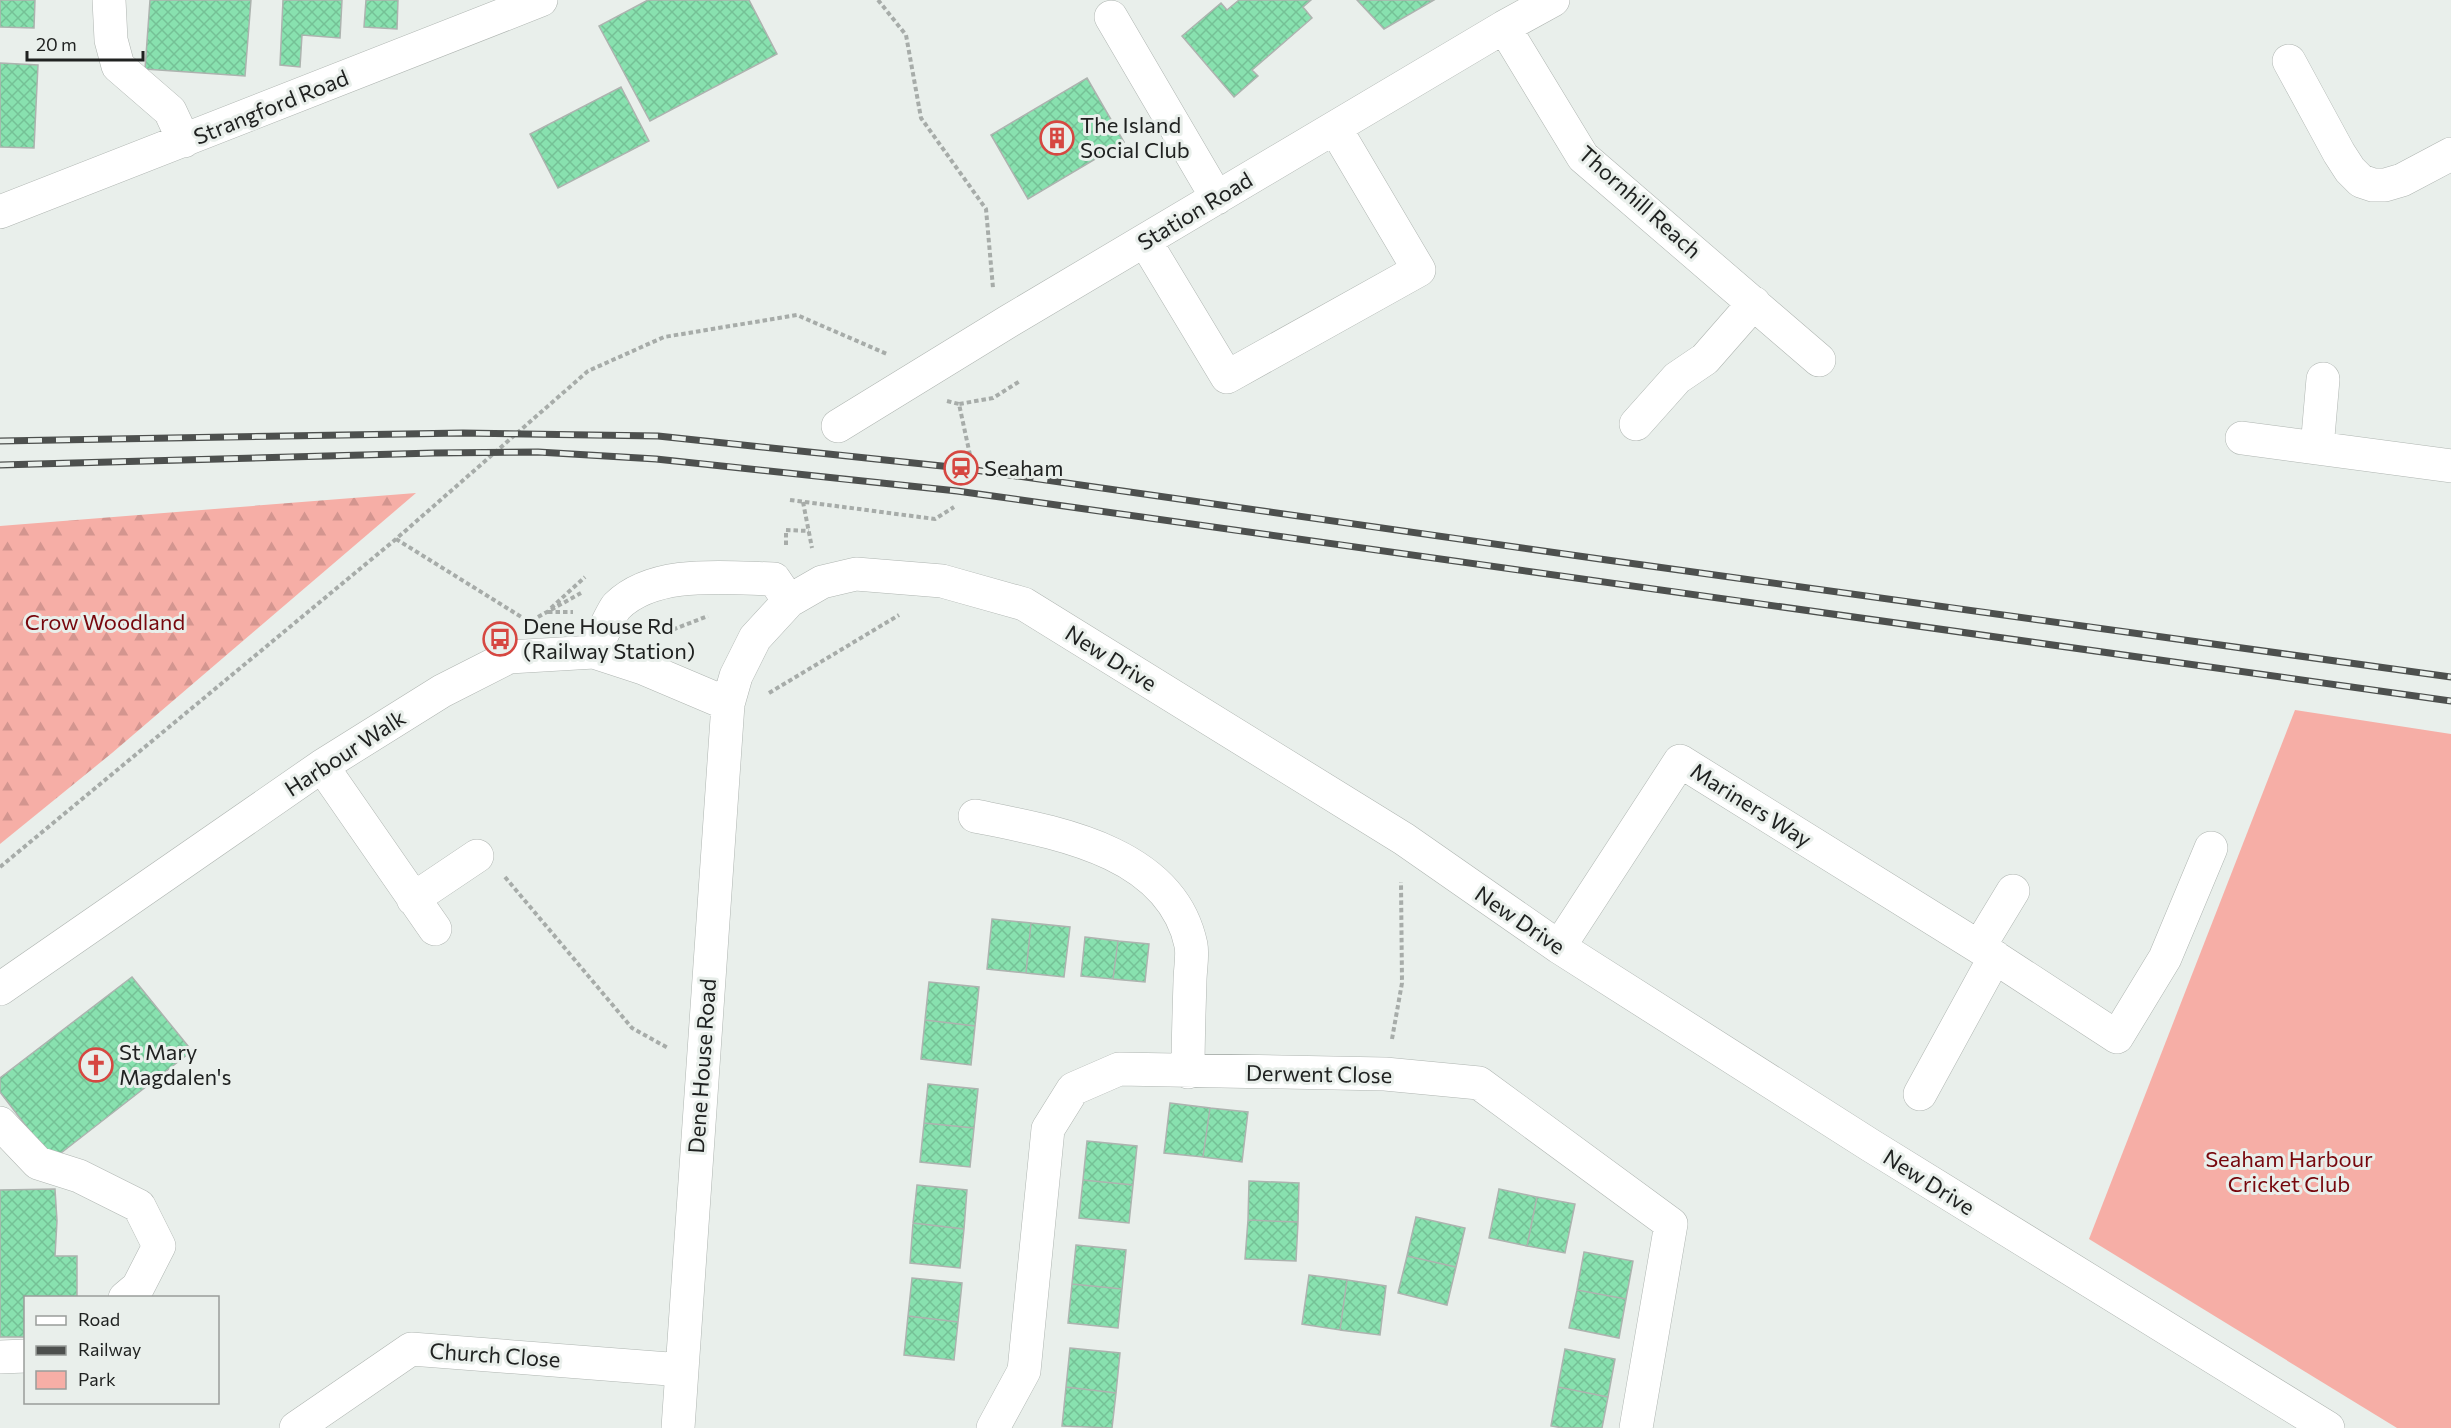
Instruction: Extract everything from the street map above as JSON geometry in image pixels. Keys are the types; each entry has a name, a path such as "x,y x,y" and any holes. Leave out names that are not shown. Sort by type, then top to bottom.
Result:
{"street":[{"path":"109,0 111,40 117,66 170,111 184,141"},
{"name":"Strangford Road","path":"0,212 184,141 471,13 541,0"},
{"name":"Station Road","path":"838,426 1009,321 1553,0"},
{"path":"1111,16 1217,198"},
{"name":"Thornhill Reach","path":"1504,27 1583,157 1819,360"},
{"path":"2289,61 2339,153 2350,170 2361,181 2373,185 2385,185 2402,180 2451,154"},
{"path":"1145,241 1227,377 1419,270 1335,128"},
{"path":"1636,424 1677,378 1705,359 1754,303"},
{"path":"2317,448 2323,378"},
{"path":"2242,438 2451,466"},
{"name":"New Drive","path":"728,705 736,676 755,638 789,601 822,582 856,574 926,580 942,582 1024,604 1404,839 1558,946 1880,1152 2328,1428"},
{"path":"594,652 615,607 643,589 652,586 691,577 774,579 789,601"},
{"name":"Harbour Walk","path":"0,989 322,766 442,691 509,657 594,652 643,668 728,705"},
{"name":"Dene House Road","path":"678,1428 728,705"},
{"name":"Mariners Way","path":"1558,946 1680,761 1987,952 2116,1037 2165,957 2211,848"},
{"path":"322,766 435,929"},
{"path":"975,816 1053,832 1127,861 1150,876 1175,903 1191,946 1188,1072"},
{"path":"413,899 477,856"},
{"path":"1920,1094 2013,891"},
{"name":"Derwent Close","path":"993,1428 1024,1371 1048,1129 1073,1089 1119,1069 1385,1074 1479,1083 1671,1224 1636,1428"},
{"path":"0,1123 38,1163 79,1176 139,1206 159,1246 138,1287 127,1296"},
{"name":"Church Close","path":"296,1428 411,1349 682,1370"},
{"path":"0,1357 24,1356"}],"path":[{"path":"878,0 906,35 921,118 986,209 994,297 1009,321"},
{"path":"0,867 396,539 588,371 664,338 797,315 897,358 917,378"},
{"path":"970,455 959,404 993,398 1020,381"},
{"path":"790,500 935,519 954,507"},
{"path":"803,502 812,550"},
{"path":"396,539 528,621"},
{"path":"576,612 546,612 585,577"},
{"path":"761,698 923,601 926,580"},
{"path":"655,637 717,612"},
{"path":"1385,1074 1402,983 1401,856 1404,839"},
{"path":"477,856 495,864 632,1028 673,1051 704,1048"}],"green space":[{"name":"Crow Woodland","path":"416,493 112,753 0,844 0,526"},
{"name":"Seaham Harbour Cricket Club","path":"2295,710 2451,734 2451,1428 2397,1428 2089,1239"}],"building":[{"path":"0,0 35,0 34,28 0,27"},
{"path":"150,0 251,0 245,76 145,69"},
{"path":"283,0 342,0 340,38 302,35 300,67 280,65"},
{"path":"366,0 398,0 397,29 364,27"},
{"path":"648,0 749,0 777,54 650,121 599,26"},
{"path":"1239,0 1311,0 1303,7 1312,18 1252,70 1258,76 1234,97 1182,36 1221,3 1227,10"},
{"path":"1357,0 1434,0 1384,29"},
{"path":"0,63 38,65 34,148 0,147"},
{"name":"The Island Social Club","path":"1087,78 1124,142 1028,199 991,135"},
{"path":"621,87 649,141 558,188 530,134"},
{"path":"992,919 1031,923 1026,973 987,969"},
{"path":"1031,923 1070,927 1064,977 1026,973"},
{"path":"1085,937 1118,941 1113,979 1081,976"},
{"path":"1118,941 1149,944 1145,982 1113,979"},
{"name":"St Mary Magdalen's","path":"132,977 192,1051 52,1160 0,1092 0,1078"},
{"path":"929,982 979,987 975,1026 925,1020"},
{"path":"925,1020 975,1026 971,1065 921,1059"},
{"path":"928,1084 978,1089 974,1128 924,1123"},
{"path":"1170,1103 1210,1108 1203,1157 1164,1153"},
{"path":"1210,1108 1248,1112 1242,1162 1203,1157"},
{"path":"924,1123 974,1128 970,1167 920,1162"},
{"path":"1087,1141 1137,1146 1133,1185 1083,1180"},
{"path":"1083,1180 1133,1185 1129,1223 1079,1218"},
{"path":"1249,1181 1299,1183 1298,1222 1248,1220"},
{"path":"917,1185 967,1190 964,1229 913,1223"},
{"path":"55,1189 57,1221 55,1256 77,1256 77,1296 24,1296 24,1337 0,1337 0,1190"},
{"path":"1499,1189 1537,1197 1527,1246 1489,1238"},
{"path":"1537,1197 1575,1204 1565,1253 1527,1246"},
{"path":"1416,1217 1465,1228 1456,1267 1407,1256"},
{"path":"1248,1220 1298,1222 1296,1261 1245,1259"},
{"path":"913,1223 964,1229 960,1268 910,1263"},
{"path":"1076,1245 1126,1250 1122,1289 1072,1284"},
{"path":"1584,1252 1633,1261 1626,1299 1577,1290"},
{"path":"1407,1256 1456,1267 1447,1305 1398,1293"},
{"path":"1309,1275 1347,1280 1340,1330 1302,1324"},
{"path":"912,1278 962,1283 958,1322 908,1316"},
{"path":"1347,1280 1386,1286 1380,1335 1340,1330"},
{"path":"1072,1284 1122,1289 1118,1328 1068,1323"},
{"path":"1577,1290 1626,1299 1619,1338 1569,1328"},
{"path":"908,1316 958,1322 954,1360 904,1355"},
{"path":"1070,1348 1120,1353 1116,1393 1066,1387"},
{"path":"1565,1349 1615,1359 1608,1397 1558,1387"},
{"path":"1066,1387 1116,1393 1112,1428 1062,1426"},
{"path":"1558,1387 1608,1397 1602,1428 1551,1426"}],"railway":[{"path":"0,441 463,433 658,436 961,468 2451,677"},
{"path":"0,465 538,452 656,459 957,491 2451,701"}],"place":[{"name":"The Island Social Club","path":"1057,138"},
{"name":"Seaham","path":"961,468"},
{"name":"Dene House Rd (Railway Station)","path":"500,639"},
{"name":"St Mary Magdalen's","path":"96,1065"}]}
